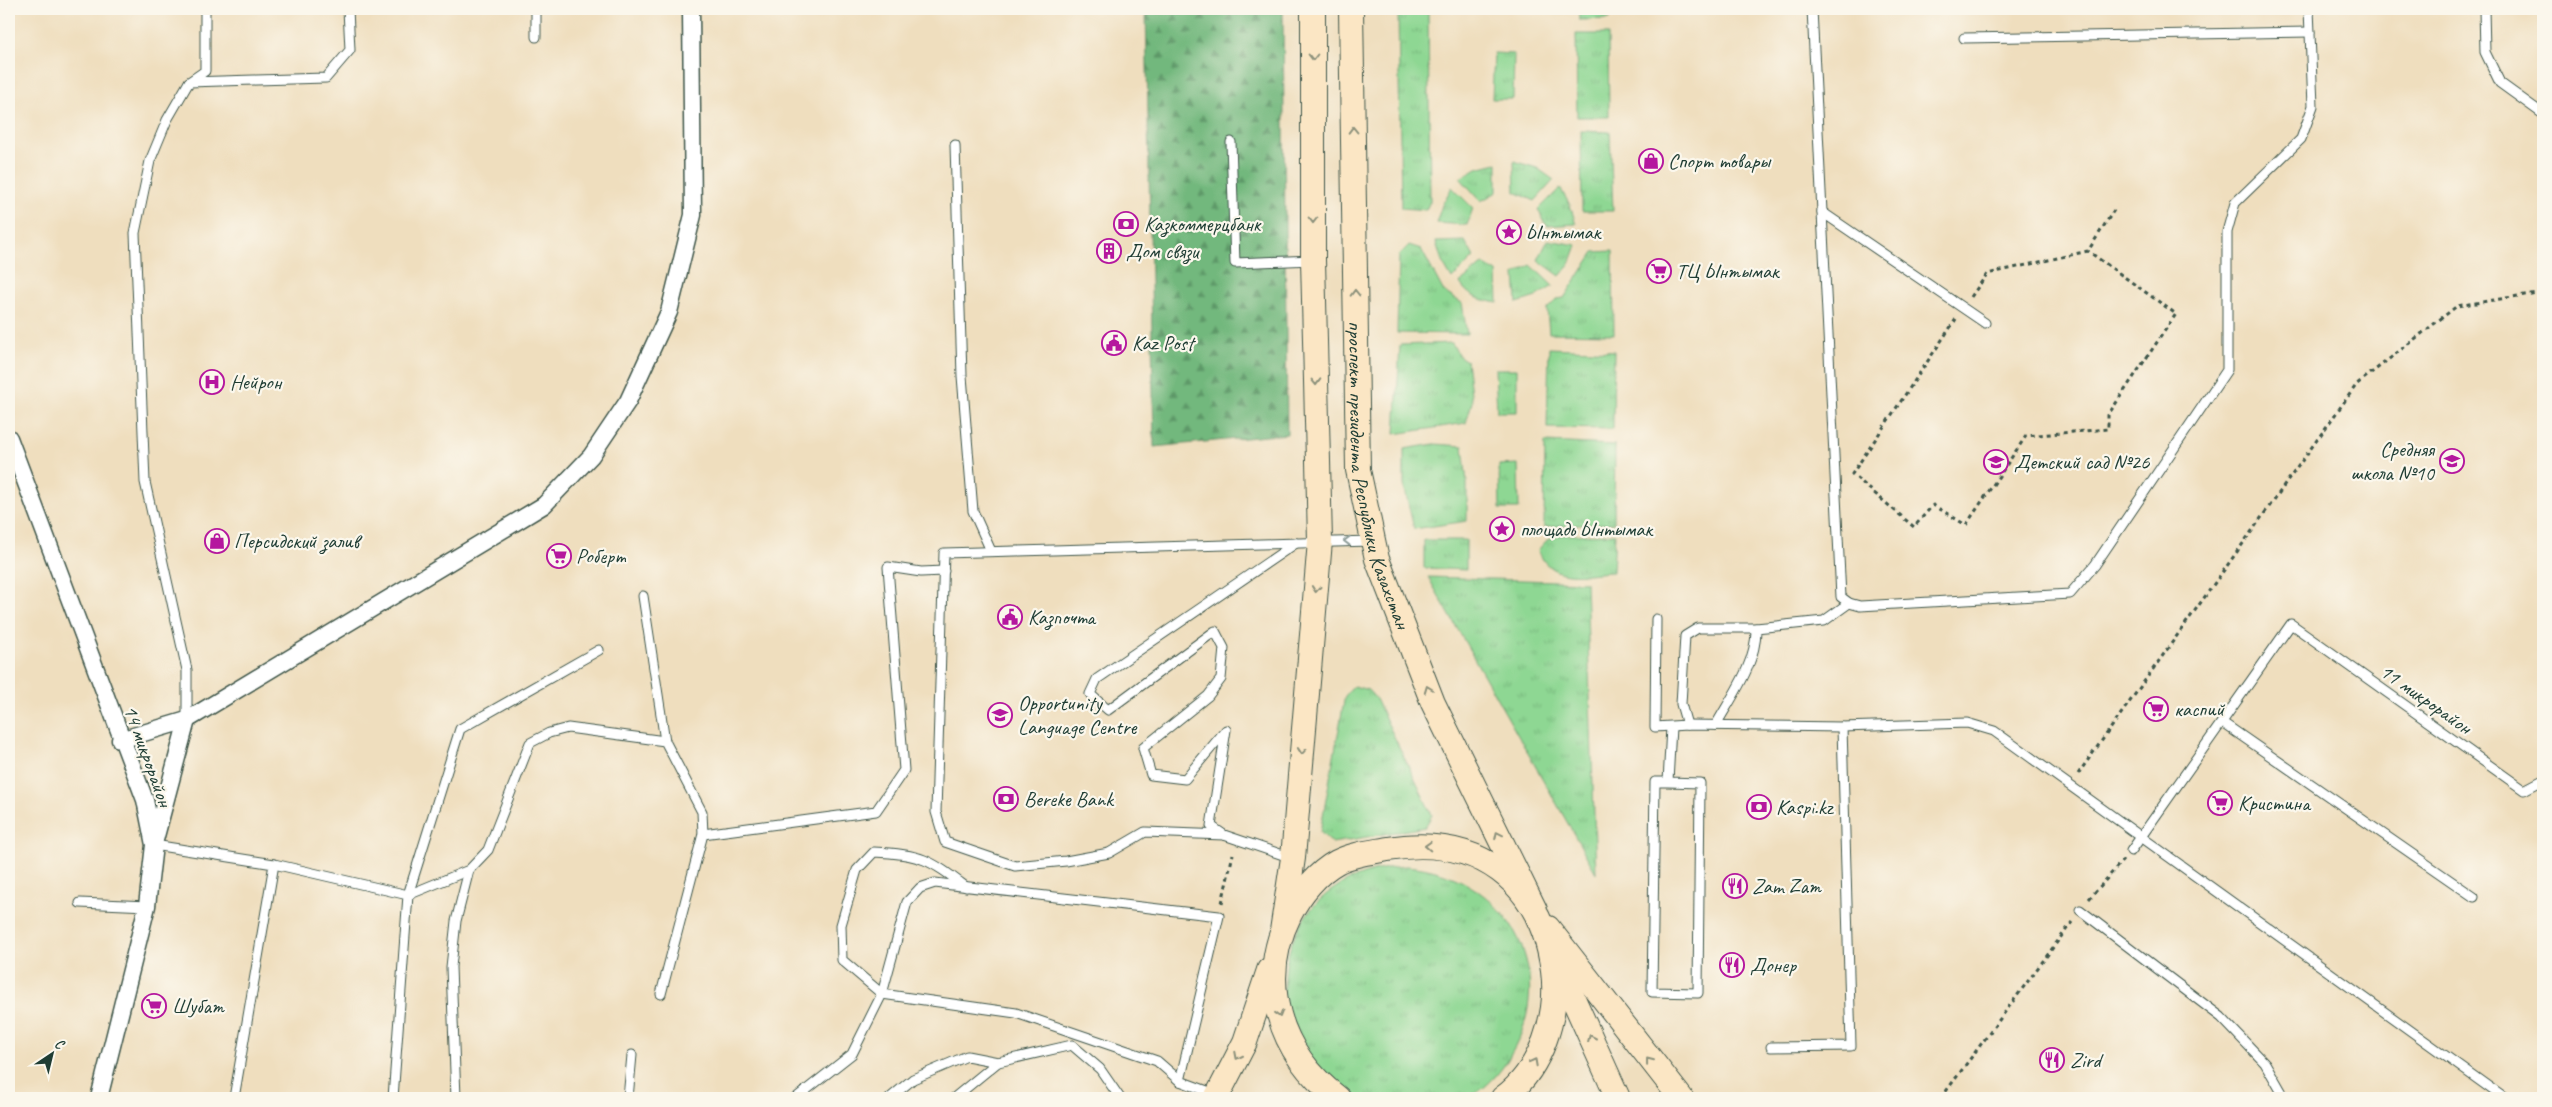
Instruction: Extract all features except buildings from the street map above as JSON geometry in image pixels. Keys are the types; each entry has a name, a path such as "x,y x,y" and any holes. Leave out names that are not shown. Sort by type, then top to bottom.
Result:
{"main road":[{"path":"1313,9 1313,260 1320,541 1293,858 1273,976 1276,1007 1286,1036 1302,1063 1322,1086 1338,1098"},
{"name":"проспект президента Республики Казахстан","path":"1351,9 1358,470 1377,559 1434,703 1537,913"},
{"path":"1217,1097 1246,1042 1280,938 1296,902 1316,878 1338,861 1366,853 1410,846 1439,846 1470,854 1497,867 1517,884 1537,913 1680,1098"},
{"path":"1537,913 1550,948 1618,1098"},
{"path":"1503,1098 1513,1091 1532,1066 1552,1017 1555,992 1550,948"}],"street":[{"path":"120,740 187,720 544,505 591,456 628,401 669,312 693,215 691,9"},
{"name":"14 микрорайон","path":"9,438 120,740 145,800 154,845 147,906 99,1098"},
{"path":"154,845 187,720"}],"lane":[{"path":"187,720 187,670 145,482 135,233 150,160 167,120 190,82 205,71 204,9"},
{"path":"190,82 326,78 350,50 348,9"},
{"path":"536,9 536,37"},
{"path":"1812,9 1841,597 1849,603 1860,606 2070,594 2095,565 2227,370 2227,232 2235,203 2301,139 2313,106 2310,9"},
{"path":"2484,9 2485,52 2500,83 2543,114"},
{"path":"1964,38 2310,32"},
{"path":"1231,142 1235,263 1313,260"},
{"path":"954,145 962,376 973,511 991,550"},
{"path":"1822,212 1985,323"},
{"path":"1293,858 1224,835 1144,832 1109,853 1066,861 1015,866 945,842 936,812 944,553 991,550 1373,541"},
{"path":"1224,835 1211,826 1226,730 1185,778 1151,775 1143,748 1208,696 1221,679 1224,648 1215,631 1108,710 1090,694 1097,679 1186,620 1296,542"},
{"path":"703,834 876,811 904,770 888,567 921,572 944,571"},
{"path":"644,596 665,741 702,812 703,834 661,994"},
{"path":"1687,725 1681,704 1685,636 1698,628 1756,628 1824,622 1849,603"},
{"path":"1656,619 1655,727 1687,725 1842,727 1967,723 1994,731 2504,1098"},
{"name":"11 микрорайон","path":"2223,723 2290,624 2524,790 2543,780"},
{"path":"1716,725 1743,676 1756,644 1756,628"},
{"path":"393,1098 408,895 460,728 599,650"},
{"path":"2131,851 2223,723 2474,897"},
{"path":"1668,782 1671,727"},
{"path":"1771,1047 1851,1046 1842,727"},
{"path":"154,845 274,864 408,895 469,870 488,850 530,743 549,733 568,728 665,741"},
{"path":"1655,782 1668,782 1700,783 1698,992 1652,992 1655,782"},
{"path":"969,889 934,862 906,853 874,852 857,870 841,925 842,960 882,994 1016,1013 1157,1061 1180,1081 1217,1097"},
{"path":"234,1098 274,864"},
{"path":"456,1098 452,968 456,921 469,870"},
{"path":"796,1098 852,1054 882,994 907,902 920,888 935,883 969,889 1218,916 1180,1081"},
{"path":"80,903 147,906"},
{"path":"2080,910 2220,1017 2265,1063 2285,1098"},
{"path":"890,1098 913,1079 967,1056 998,1062 1072,1045 1100,1069 1120,1098"},
{"path":"628,1098 632,1055"},
{"path":"954,1098 998,1062"}],"path":[{"path":"2088,251 2176,314 2108,415 2108,429 2026,436 1966,525 1933,504 1914,527 1852,474 1987,274 2088,251 2114,210"},
{"path":"2070,784 2357,384 2457,306 2543,292"},
{"path":"1218,916 1237,839"},
{"path":"1941,1098 2080,910 2131,851"}],"green space":[{"path":"1146,9 1283,9 1287,434 1154,447"},
{"path":"1398,9 1428,9 1430,201 1426,210 1401,208"},
{"path":"1578,9 1609,9 1610,19 1579,20"},
{"path":"1576,34 1608,34 1609,117 1577,117"},
{"path":"1494,53 1514,54 1513,99 1492,99"},
{"path":"1581,131 1610,132 1613,211 1582,211"},
{"path":"1514,161 1537,168 1554,180 1535,201 1515,192"},
{"path":"1497,163 1497,192 1481,201 1460,178 1477,168"},
{"path":"1452,187 1473,208 1467,225 1436,223 1442,205"},
{"path":"1560,188 1570,205 1576,224 1547,226 1538,210"},
{"path":"1548,240 1577,245 1570,264 1560,276 1538,260"},
{"path":"1465,241 1474,257 1452,279 1442,262 1436,242"},
{"path":"1409,245 1421,249 1444,292 1462,303 1467,334 1397,333 1399,255"},
{"path":"1613,251 1614,334 1549,333 1547,309 1557,299 1564,298 1594,252"},
{"path":"1483,264 1497,272 1498,303 1472,295 1460,283"},
{"path":"1531,265 1553,286 1536,297 1517,303 1515,274"},
{"path":"1452,343 1459,356 1467,361 1472,402 1466,423 1395,434 1400,345"},
{"path":"1549,348 1614,351 1613,429 1547,428"},
{"path":"1495,369 1517,369 1517,412 1497,412"},
{"path":"1545,442 1615,445 1614,523 1544,527"},
{"path":"1434,444 1463,446 1467,483 1467,521 1414,529 1404,485 1404,449"},
{"path":"1518,464 1519,509 1500,509 1499,465"},
{"path":"1615,534 1613,572 1569,574 1560,572 1551,568 1544,561 1538,550 1547,540 1560,535"},
{"path":"1424,540 1466,540 1466,570 1424,568"},
{"path":"1428,577 1586,582 1596,873"},
{"path":"1354,686 1368,690 1376,699 1432,815 1425,827 1332,843 1320,832 1345,696"},
{"path":"1407,866 1442,873 1472,887 1496,907 1515,932 1526,960 1530,991 1525,1023 1510,1056 1502,1069 1485,1087 1461,1099 1370,1100 1349,1098 1336,1093 1313,1064 1283,1007 1282,1000 1289,952 1297,931 1309,912 1341,884 1361,875 1383,869"}],"place":[{"name":"Спорт товары","path":"1651,161"},
{"name":"Казкоммерцбанк","path":"1126,224"},
{"name":"Ынтымак","path":"1509,232"},
{"name":"Дом связи","path":"1109,251"},
{"name":"ТЦ Ынтымак","path":"1659,271"},
{"name":"Kaz Post","path":"1114,343"},
{"name":"Нейрон","path":"212,382"},
{"name":"Средняя школа №10","path":"2452,461"},
{"name":"Детский сад №26","path":"1996,462"},
{"name":"площадь Ынтымак","path":"1502,529"},
{"name":"Персидский залив","path":"217,541"},
{"name":"Роберт","path":"559,556"},
{"name":"Казпочта","path":"1010,617"},
{"name":"каспий","path":"2156,709"},
{"name":"Opportunity Language Centre","path":"1000,715"},
{"name":"Bereke Bank","path":"1006,799"},
{"name":"Кристина","path":"2220,803"},
{"name":"Kaspi.kz","path":"1759,807"},
{"name":"Zam Zam","path":"1735,886"},
{"name":"Донер","path":"1732,965"},
{"name":"Шубат","path":"154,1006"},
{"name":"Zird","path":"2052,1060"}]}
